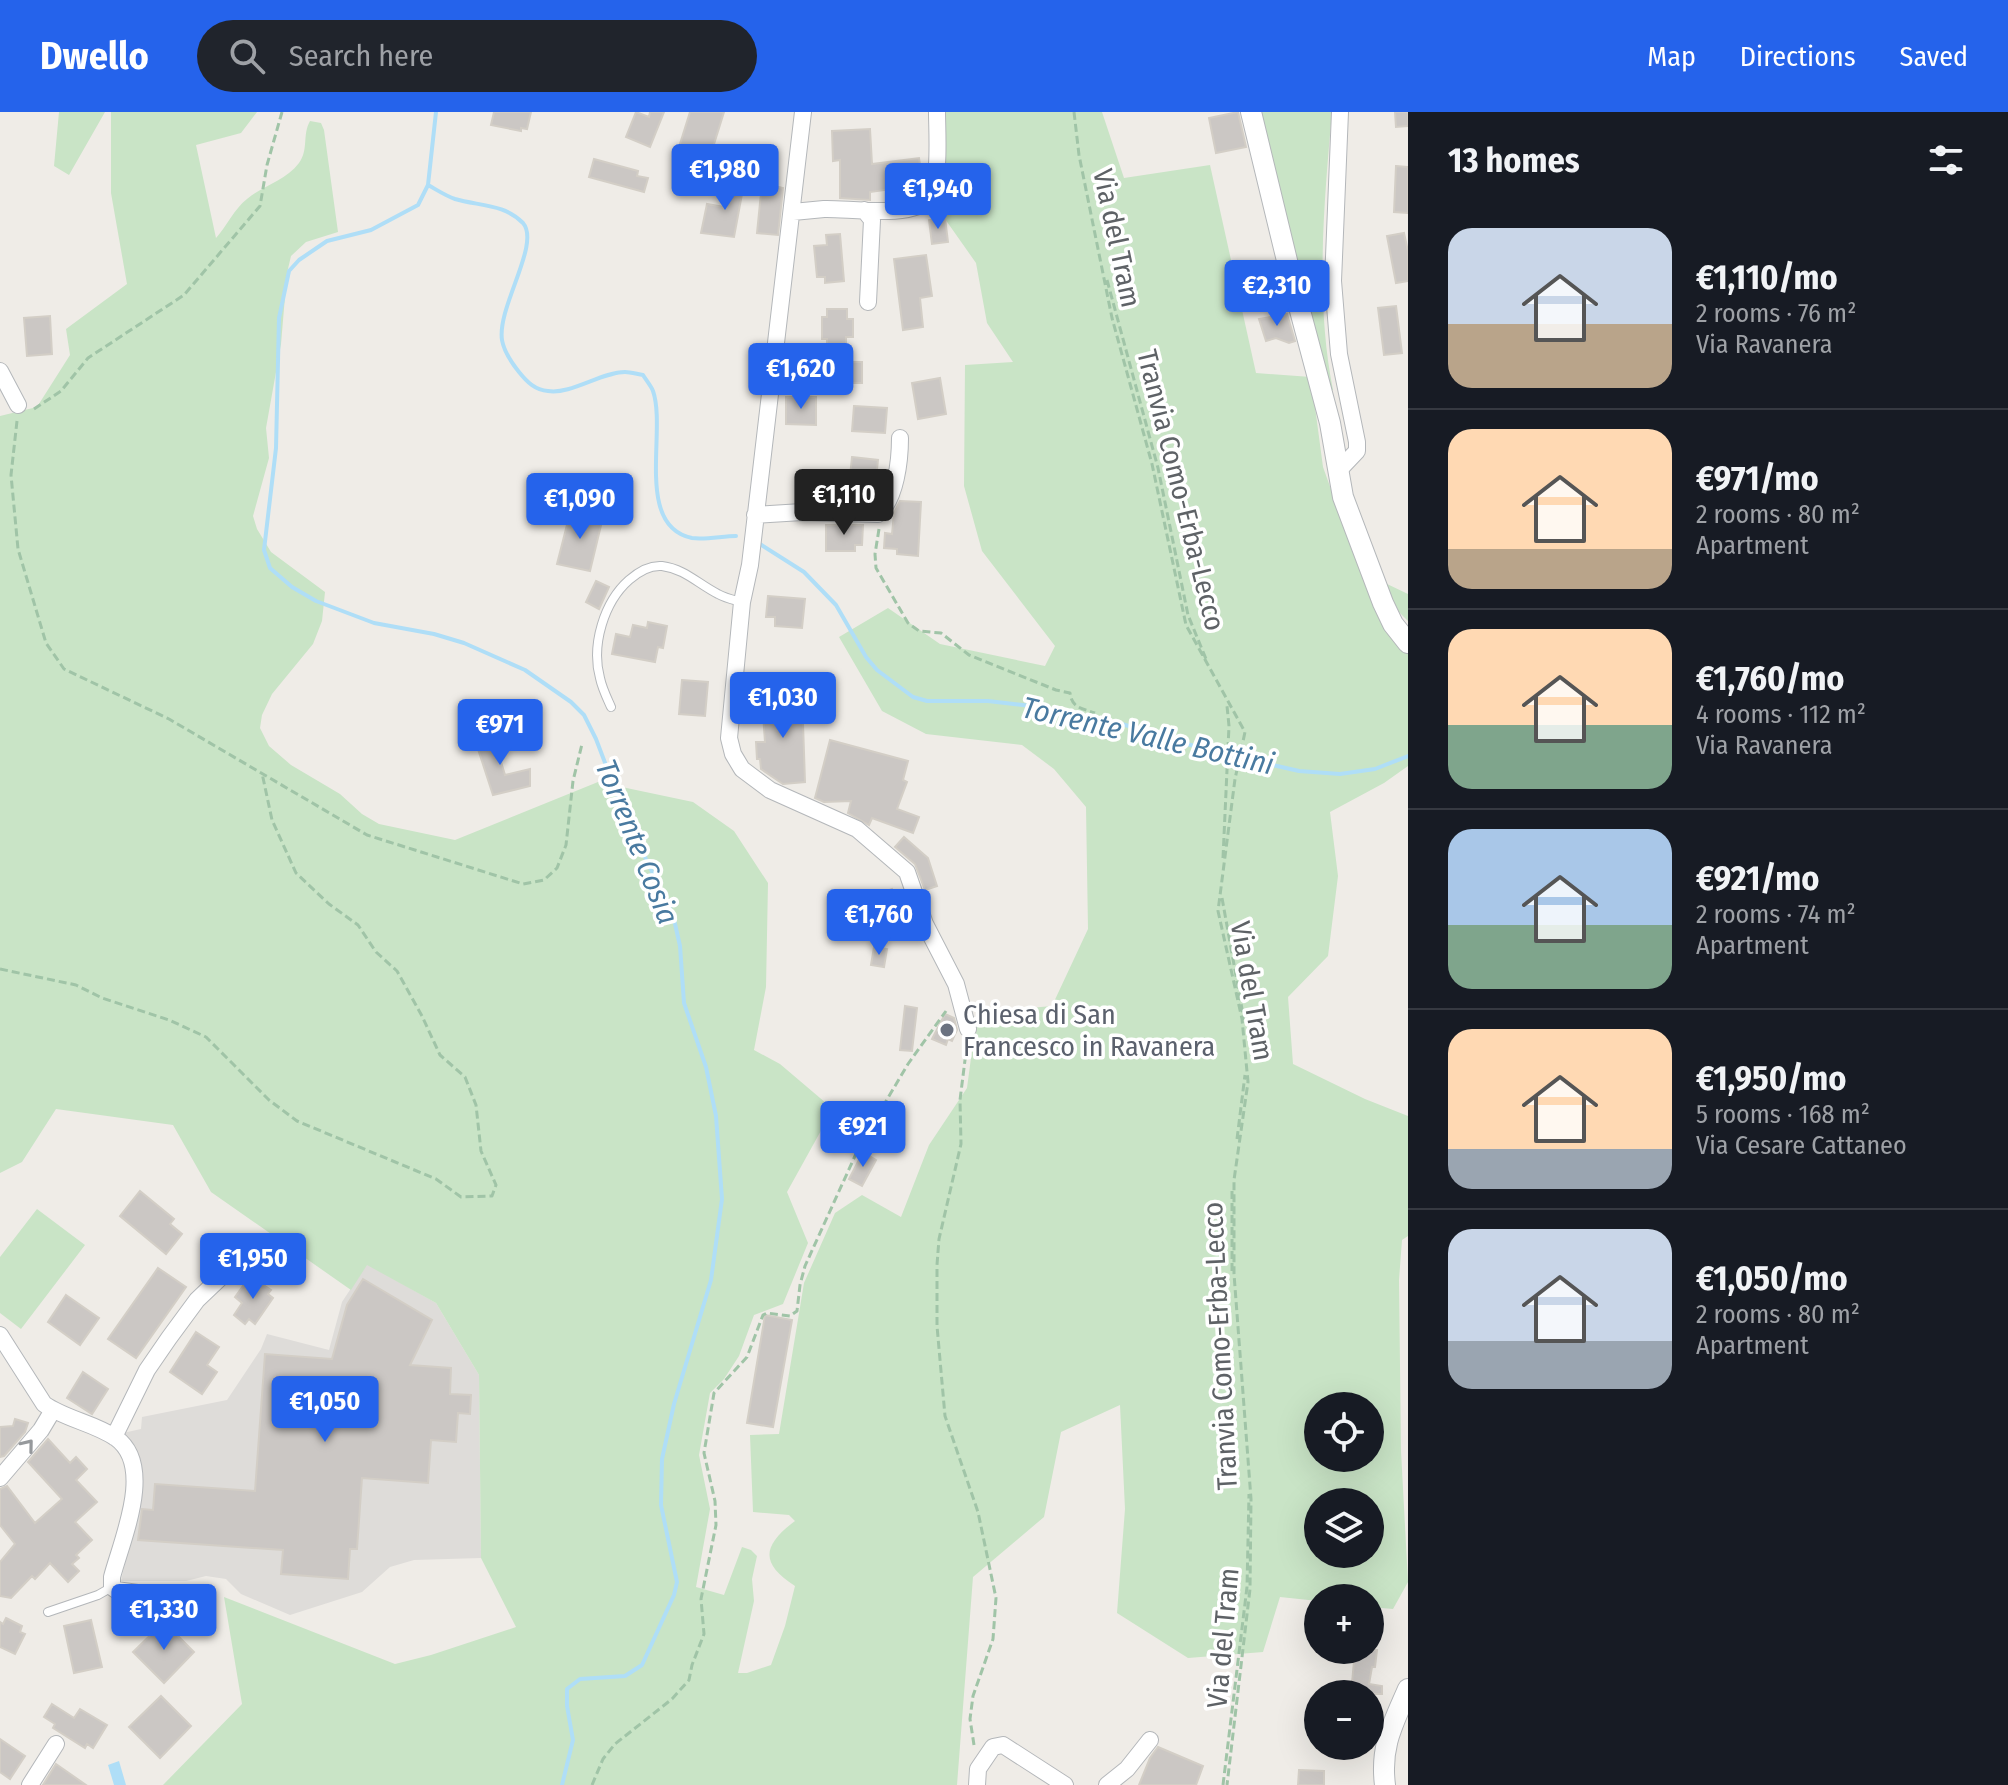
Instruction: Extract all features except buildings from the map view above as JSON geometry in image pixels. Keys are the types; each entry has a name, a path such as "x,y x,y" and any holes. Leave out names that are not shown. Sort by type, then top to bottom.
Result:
{"street":[{"path":"803,112 750,565 742,602 729,738 733,754 742,769 770,790 857,829 907,872 925,924 961,999 968,1029"},
{"path":"793,212 917,207 928,199 935,179 937,112"},
{"path":"1251,112 1322,390 1352,526 1393,624 1408,643"},
{"path":"1338,471 1357,451 1339,354 1333,281 1340,112"},
{"path":"864,210 872,220 868,302"},
{"path":"0,371 23,409"},
{"path":"755,522 814,511 878,514 885,508 892,489 900,438"},
{"path":"114,1437 147,1370 169,1338 197,1300 240,1259"},
{"path":"0,1335 44,1404 114,1437 131,1457 136,1484 112,1587 180,1599"},
{"path":"0,1478 41,1430 53,1410"},
{"path":"1385,1785 1383,1762 1386,1738 1408,1689"},
{"path":"1107,1785 1127,1769 1150,1740"},
{"path":"30,1785 56,1744"},
{"path":"978,1777 993,1747 1003,1745 1065,1785"}],"lane":[{"path":"611,707 599,677 600,634 616,591 635,575 658,566 673,568 718,594 742,602"},
{"path":"48,1612 112,1587"}],"path":[{"path":"282,112 267,165 260,206 184,295 88,358 61,391 23,409 11,475 18,549 46,643 64,669 169,719 367,835 523,884 544,880 557,868 566,845 573,781 582,744"},
{"name":"Via del Tram","path":"1074,112 1079,155 1112,318 1152,464 1186,625 1245,732 1235,779 1218,911 1242,1019 1248,1082 1234,1180 1234,1274 1251,1499 1250,1589 1225,1785"},
{"path":"878,514 876,568 908,623 919,631 941,633 969,655 1070,693 1077,708 1095,713"},
{"name":"Tranvia Como-Erba-Lecco","path":"1225,1785 1247,1587 1249,1494 1232,1266 1232,1176 1245,1062 1244,1012 1222,899 1229,726 1227,704"},
{"path":"0,969 76,985 102,998 194,1031 206,1037 269,1100 297,1121 436,1179 461,1197 492,1196 496,1185 481,1151 476,1105 465,1077 440,1055 397,971 376,952 358,925 329,904 296,873 272,820 262,773"},
{"path":"592,1785 603,1759 615,1744 672,1699 689,1680 704,1634 701,1599 716,1525 715,1501 704,1453 714,1393 747,1357 763,1315 790,1316 797,1311 805,1266 860,1145 908,1064 942,1015 961,999"},
{"path":"968,1029 960,1100 961,1144 939,1239 937,1326 945,1416 978,1512 996,1598 993,1639 973,1696 970,1719 978,1777"}],"shaded area":[{"path":"367,1264 436,1303 479,1375 481,1558 414,1560 390,1567 362,1592 290,1615 241,1594 226,1579 206,1576 186,1581 121,1581 142,1486 123,1433 141,1429 142,1417 227,1400 261,1349 267,1334 329,1350 342,1302"}],"green space":[{"path":"59,112 105,112 69,175 54,166"},
{"path":"111,112 257,112 241,133 196,145 216,238 242,203 299,163 310,121 321,123 338,232 306,242 291,256 281,344 266,428 269,458 253,516 271,552 325,592 322,621 313,644 272,694 262,715 260,728 269,746 291,765 340,794 362,814 379,824 455,840 598,782 693,802 734,831 768,883 766,987 754,1050 780,1064 833,1109 787,1192 808,1243 783,1304 754,1315 739,1356 710,1393 699,1455 710,1509 696,1587 724,1595 742,1547 757,1556 752,1579 754,1601 738,1673 747,1673 771,1665 795,1586 775,1570 770,1554 776,1538 795,1521 789,1515 753,1512 750,1435 779,1434 804,1283 835,1213 862,1195 901,1217 929,1145 967,1088 977,1013 1052,1006 1088,929 1086,807 1054,769 1022,745 926,734 882,711 839,637 888,608 940,644 1045,666 1055,646 982,551 964,486 965,365 1013,362 987,323 976,263 945,219 944,112 1102,112 1124,178 1210,165 1256,373 1311,377 1323,467 1365,584 1376,585 1408,648 1408,766 1384,783 1330,812 1338,876 1328,956 1288,997 1293,1064 1408,1116 1408,1236 1402,1240 1399,1280 1401,1451 1408,1582 1393,1609 1384,1608 1384,1584 1304,1584 1304,1600 1280,1597 1263,1652 1188,1658 1117,1613 1125,1509 1120,1405 1061,1432 1044,1517 973,1577 957,1785 163,1785 242,1704 224,1597 395,1664 516,1627 481,1558 479,1375 436,1303 367,1265 351,1290 211,1192 173,1125 56,1109 22,1162 0,1173 0,416 37,407 70,355 66,329 127,284 111,193"},
{"path":"1261,112 1332,112 1324,216 1323,286 1327,356 1333,390 1328,391"},
{"path":"1385,583 1408,594 1408,621 1399,612"},
{"path":"37,1209 85,1245 21,1329 0,1313 0,1257"}],"water":[{"path":"119,1761 126,1785 114,1785 108,1765"}],"waterway":[{"name":"Torrente Cosia","path":"436,112 428,185 418,205 371,230 327,241 299,260 289,271 279,318 276,448 264,550 270,568 292,587 316,601 374,623 464,643 525,670 571,702 584,715 596,739 626,818 673,915 680,946 684,1003 706,1067 716,1116 722,1199 711,1280 674,1404 662,1459 661,1505 677,1582 642,1665 625,1676 580,1679 567,1689 573,1740 562,1785"},
{"name":"Torrente Valle Bottini","path":"428,185 455,199 508,212 523,223 527,246 502,326 504,349 522,376 539,389 557,391 616,373 643,375 653,391 656,408 656,475 663,516 674,530 692,538 736,536"},
{"name":"Torrente Valle Bottini","path":"760,544 804,572 836,605 877,670 913,697 927,701 988,701 1041,707 1122,724 1207,750 1299,771 1340,774 1375,769 1408,756"}],"place":[{"name":"Chiesa di San Francesco in Ravanera","path":"947,1030"}]}
